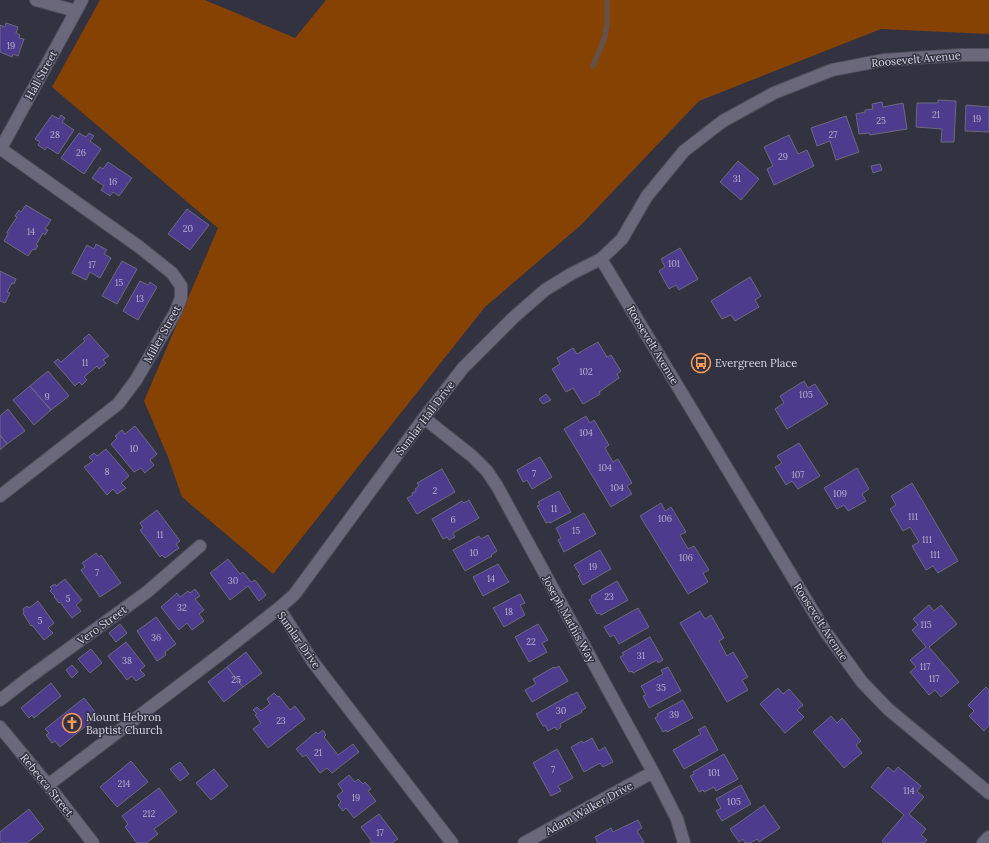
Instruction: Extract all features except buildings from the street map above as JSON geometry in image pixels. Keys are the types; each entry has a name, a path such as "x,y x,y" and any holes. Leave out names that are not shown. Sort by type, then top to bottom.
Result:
{"street":[{"path":"36,0 76,11"},
{"name":"Hall Street","path":"0,150 82,0"},
{"name":"Roosevelt Avenue","path":"989,55 960,55 884,60 832,70 774,93 723,121 684,151 647,196 622,239 601,259 825,631 843,657 862,682 888,709 989,793"},
{"name":"Miller Street","path":"0,150 138,246 172,273 181,286 181,298 176,313 136,380 118,404 0,496"},
{"name":"Sumlar Hall Drive","path":"279,608 294,595 424,418 463,368 514,316 545,290 571,274 601,259"},
{"name":"Joseph Mathis Way","path":"424,418 472,456 487,471 497,486 653,772 677,819 684,843"},
{"name":"Vero Street","path":"0,700 147,592 200,546"},
{"name":"Sumlar Drive","path":"48,785 279,608 313,662 452,843"},
{"name":"Rebecca Street","path":"0,727 93,843"},
{"name":"Adam Walker Drive","path":"524,843 653,772"},
{"path":"983,843 989,837"}],"shaded area":[{"path":"100,0 205,0 295,38 326,0 989,0 989,34 881,29 699,101 581,225 485,307 273,574 182,497 168,457 144,401 218,228 52,87"}],"waterway":[{"path":"593,66 605,37 607,25 607,0"}],"place":[{"name":"Evergreen Place","path":"701,363"},
{"name":"Mount Hebron Baptist Church","path":"72,723"}]}
